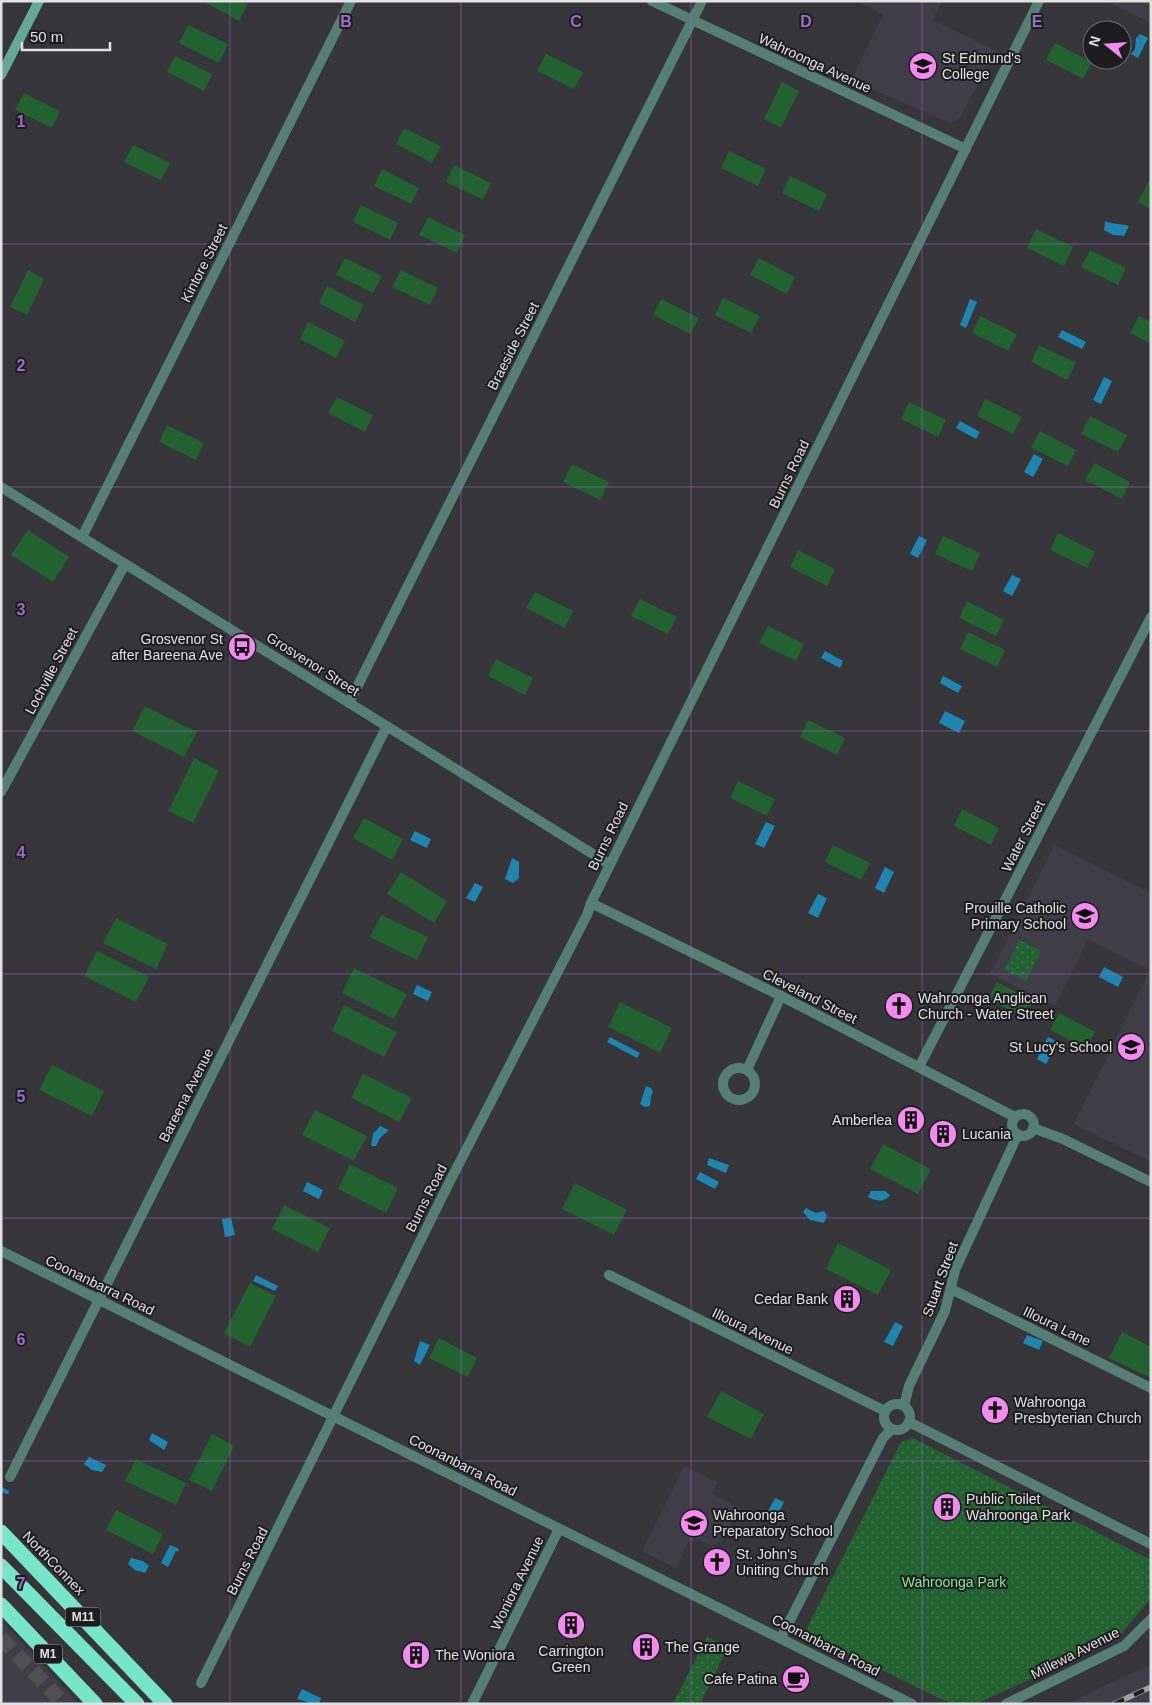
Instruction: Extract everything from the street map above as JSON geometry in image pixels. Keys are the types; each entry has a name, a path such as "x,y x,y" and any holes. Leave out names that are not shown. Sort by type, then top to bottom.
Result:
{"highway":[{"name":"NorthConnex","path":"1,1532 165,1704"},
{"name":"M1","path":"1,1566 137,1704"},
{"name":"M1","path":"1,1604 95,1704"}],"main road":[{"path":"1,75 39,1"}],"street":[{"name":"Kintore Street","path":"82,537 351,1"},
{"name":"Wahroonga Avenue","path":"652,1 966,149"},
{"name":"Braeside Street","path":"349,703 702,1"},
{"name":"Burns Road","path":"201,1683 328,1430 333,1416 587,915 609,864 1040,1"},
{"name":"Grosvenor Street","path":"1,487 609,864"},
{"name":"Lochville Street","path":"1,792 125,564"},
{"name":"Water Street","path":"919,1067 1151,617"},
{"name":"Bareena Avenue","path":"10,1477 386,726"},
{"name":"Cleveland Street","path":"591,903 781,996 1015,1117"},
{"path":"747,1070 781,996"},
{"path":"1019,1114 1028,1115 1034,1123 1029,1134 1018,1134 1013,1128 1015,1117 1019,1114"},
{"path":"1033,1128 1063,1139 1151,1182"},
{"name":"Stuart Street","path":"904,1406 909,1386 945,1311 955,1270 1018,1134"},
{"name":"Coonanbarra Road","path":"1,1251 781,1638 898,1700 912,1704"},
{"name":"Illoura Avenue","path":"610,1275 886,1411"},
{"name":"Illoura Lane","path":"951,1289 1151,1388"},
{"path":"892,1405 904,1406 909,1414 909,1422 900,1430 892,1429 884,1420 886,1411 892,1405"},
{"path":"909,1422 1151,1544"},
{"path":"781,1638 883,1438 892,1429"},
{"name":"Woniora Avenue","path":"472,1704 559,1529"},
{"name":"Millewa Avenue","path":"1006,1704 1124,1646 1151,1618"}],"shaded area":[{"name":"St Edmund's College","path":"857,1 942,1 933,20 996,51 960,118 950,123 851,80 883,15"},
{"path":"1106,1 1151,1 1151,23"},
{"name":"Prouille Catholic Primary School","path":"1054,845 1151,893 1151,1162 1074,1124 1150,970 1088,939 1055,1006 990,974"},
{"name":"Wahroonga Preparatory School","path":"684,1466 717,1482 712,1494 739,1508 724,1539 712,1546 695,1538 693,1542 689,1541 676,1568 642,1551"},
{"path":"1,1620 79,1704 10,1704 1,1700"},
{"path":"1151,1665 1151,1704 1067,1704 1110,1683"}],"green space":[{"path":"203,1 243,1 248,4 239,21"},
{"path":"188,25 228,44 219,63 179,43"},
{"path":"1055,43 1082,57 1082,70 1088,70 1083,79 1046,60"},
{"path":"546,54 583,72 574,89 537,71"},
{"path":"175,56 212,74 204,91 167,72"},
{"path":"782,82 799,91 781,128 764,119"},
{"path":"24,93 60,111 52,128 15,110"},
{"path":"404,128 441,146 432,163 396,144"},
{"path":"133,145 170,163 161,180 124,162"},
{"path":"729,151 766,169 758,186 721,168"},
{"path":"454,165 491,183 483,200 446,182"},
{"path":"382,169 419,188 411,204 374,186"},
{"path":"790,176 827,194 819,211 782,193"},
{"path":"1151,177 1151,209 1138,202"},
{"path":"361,205 398,223 390,240 353,222"},
{"path":"428,217 465,235 457,253 419,235"},
{"path":"1036,229 1073,247 1064,266 1027,248"},
{"path":"1090,250 1126,268 1118,285 1081,267"},
{"path":"345,258 382,276 373,293 336,275"},
{"path":"759,258 795,277 787,294 750,275"},
{"path":"28,270 44,279 27,315 10,307"},
{"path":"401,270 438,288 430,305 392,287"},
{"path":"327,286 364,305 355,322 319,303"},
{"path":"723,298 760,316 751,333 715,315"},
{"path":"661,299 699,318 690,334 653,315"},
{"path":"980,316 1017,334 1008,351 972,333"},
{"path":"1139,316 1151,322 1151,344 1130,333"},
{"path":"308,322 345,341 336,358 300,339"},
{"path":"1039,345 1076,363 1067,380 1031,362"},
{"path":"337,397 373,415 365,432 328,413"},
{"path":"985,399 1022,417 1013,434 977,416"},
{"path":"909,402 946,420 938,437 901,419"},
{"path":"1090,416 1127,435 1118,452 1081,434"},
{"path":"167,425 204,443 196,460 159,442"},
{"path":"1040,431 1076,450 1068,466 1031,448"},
{"path":"1094,463 1130,482 1122,499 1085,480"},
{"path":"572,464 609,482 600,500 563,482"},
{"path":"28,530 69,557 53,582 11,555"},
{"path":"1058,533 1095,552 1087,568 1050,550"},
{"path":"943,536 980,553 972,571 935,554"},
{"path":"798,550 835,569 827,586 790,567"},
{"path":"535,592 573,611 565,628 526,608"},
{"path":"640,599 677,617 668,634 631,616"},
{"path":"967,601 1004,620 996,636 959,618"},
{"path":"768,626 804,644 796,661 759,643"},
{"path":"968,632 1005,650 997,667 960,649"},
{"path":"496,659 533,678 525,695 488,676"},
{"path":"145,706 197,732 184,757 132,731"},
{"path":"808,720 845,738 837,755 800,737"},
{"path":"194,758 219,771 193,823 168,811"},
{"path":"738,781 775,799 767,816 730,798"},
{"path":"962,809 999,828 991,845 954,826"},
{"path":"364,818 403,839 392,860 353,838"},
{"path":"833,845 870,863 861,880 825,862"},
{"path":"401,872 447,901 434,923 387,894"},
{"path":"381,915 428,937 417,960 370,937"},
{"path":"116,918 168,944 156,969 103,943"},
{"path":"1019,940 1041,951 1026,981 1004,970"},
{"path":"97,951 149,977 136,1002 84,976"},
{"path":"354,968 407,994 394,1019 342,993"},
{"path":"997,982 1033,1001 1025,1018 988,999"},
{"path":"620,1002 672,1028 660,1053 608,1027"},
{"path":"344,1005 397,1032 384,1057 332,1031"},
{"path":"1059,1013 1095,1032 1087,1049 1050,1030"},
{"path":"52,1065 104,1091 92,1116 39,1090"},
{"path":"363,1074 412,1098 399,1122 351,1098"},
{"path":"315,1110 367,1136 354,1161 302,1135"},
{"path":"883,1144 931,1169 918,1194 870,1169"},
{"path":"350,1164 398,1188 386,1213 338,1189"},
{"path":"575,1183 627,1210 614,1235 562,1209"},
{"path":"284,1205 330,1228 318,1252 272,1229"},
{"path":"838,1243 891,1270 878,1295 826,1269"},
{"path":"250,1283 276,1296 250,1347 224,1333"},
{"path":"1122,1332 1151,1347 1151,1378 1109,1358"},
{"path":"439,1338 477,1358 468,1377 429,1358"},
{"path":"721,1391 764,1414 751,1439 707,1417"},
{"path":"212,1434 234,1446 212,1491 189,1480"},
{"name":"Wahroonga Park","path":"913,1438 1151,1560 1151,1598 1122,1633 1102,1646 976,1704 951,1704 810,1635 807,1630 809,1624 901,1442"},
{"path":"136,1459 186,1483 176,1505 125,1481"},
{"path":"116,1510 163,1534 153,1554 106,1530"},
{"path":"707,1637 728,1647 700,1704 673,1704"}],"water":[{"path":"1140,34 1148,38 1138,58 1132,55 1135,49 1136,38"},
{"path":"1105,221 1129,226 1124,236 1113,235 1104,230"},
{"path":"970,299 977,302 966,328 960,325"},
{"path":"1062,330 1086,342 1082,349 1058,337"},
{"path":"1104,377 1112,381 1101,404 1093,400"},
{"path":"960,421 980,432 976,439 956,428"},
{"path":"1034,454 1043,459 1033,477 1024,472"},
{"path":"919,536 927,540 918,558 910,554"},
{"path":"1012,575 1021,579 1012,596 1003,591"},
{"path":"825,651 843,661 840,668 821,658"},
{"path":"943,676 962,686 958,693 940,683"},
{"path":"945,711 965,721 959,733 939,723"},
{"path":"766,822 775,826 764,848 755,844"},
{"path":"415,831 431,839 427,848 410,840"},
{"path":"512,858 519,862 519,878 513,883 505,879"},
{"path":"885,867 894,872 884,893 875,888"},
{"path":"475,883 483,887 475,902 466,898"},
{"path":"818,894 827,898 818,918 808,913"},
{"path":"1104,967 1123,977 1118,987 1099,977"},
{"path":"417,985 432,992 428,1001 413,994"},
{"path":"610,1037 640,1053 637,1058 607,1042"},
{"path":"1048,1037 1058,1042 1046,1064 1037,1059"},
{"path":"646,1086 651,1088 653,1092 650,1106 645,1107 640,1104"},
{"path":"380,1126 389,1130 380,1138 376,1146 371,1146 373,1134"},
{"path":"709,1158 729,1165 726,1173 707,1165"},
{"path":"700,1172 719,1182 715,1189 696,1179"},
{"path":"307,1182 323,1190 319,1199 303,1191"},
{"path":"871,1191 885,1191 890,1195 883,1200 877,1200 868,1197"},
{"path":"806,1208 816,1213 824,1211 827,1216 824,1223 810,1220 803,1212"},
{"path":"231,1218 235,1235 225,1237 222,1219"},
{"path":"256,1275 278,1286 275,1291 253,1281"},
{"path":"895,1322 903,1326 893,1346 884,1342"},
{"path":"1027,1335 1043,1341 1039,1350 1023,1343"},
{"path":"420,1341 430,1345 420,1365 414,1361"},
{"path":"152,1433 168,1442 164,1450 149,1440"},
{"path":"89,1457 106,1465 102,1472 92,1470 84,1464"},
{"path":"775,1498 784,1502 775,1520 766,1515"},
{"path":"170,1545 179,1549 178,1552 176,1551 168,1567 161,1563"},
{"path":"131,1558 143,1561 149,1566 145,1573 135,1570 128,1564"},
{"path":"302,1689 321,1698 319,1704 297,1699"}],"waterway":[{"path":"1,1489 7,1492"}],"tunnel":[{"path":"1,1638 64,1704"}],"railway":[{"path":"1114,1704 1151,1687"}],"place":[{"name":"St Edmund's College","path":"923,66"},
{"name":"Grosvenor St after Bareena Ave","path":"242,647"},
{"name":"Prouille Catholic Primary School","path":"1085,916"},
{"name":"Wahroonga Anglican Church - Water Street","path":"899,1006"},
{"name":"St Lucy's School","path":"1131,1047"},
{"name":"Amberlea","path":"911,1120"},
{"name":"Lucania","path":"943,1134"},
{"name":"Cedar Bank","path":"847,1299"},
{"name":"Wahroonga Presbyterian Church","path":"995,1410"},
{"name":"Public Toilet Wahroonga Park","path":"947,1507"},
{"name":"Wahroonga Preparatory School","path":"694,1523"},
{"name":"St. John's Uniting Church","path":"717,1562"},
{"name":"Carrington Green","path":"571,1625"},
{"name":"The Grange","path":"646,1647"},
{"name":"The Woniora","path":"416,1655"},
{"name":"Cafe Patina","path":"796,1679"}]}
